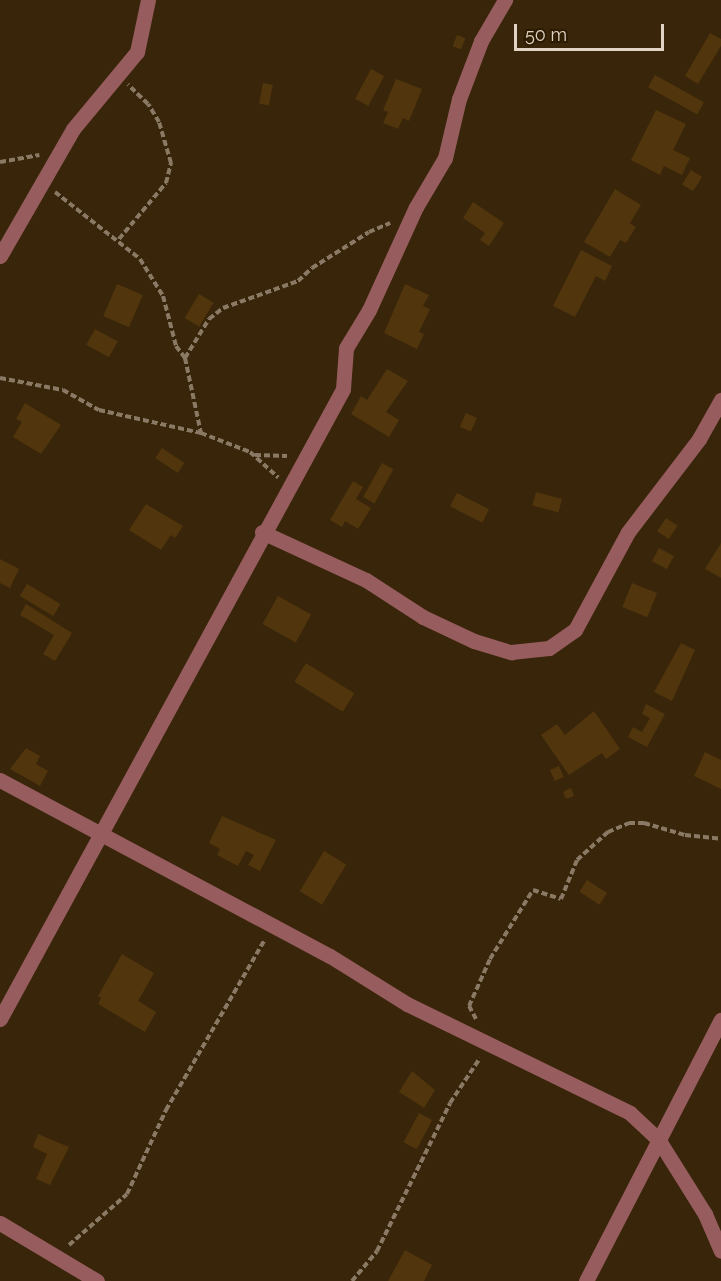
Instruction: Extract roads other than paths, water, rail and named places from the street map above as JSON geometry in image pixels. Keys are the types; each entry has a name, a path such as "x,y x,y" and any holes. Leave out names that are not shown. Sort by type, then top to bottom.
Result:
{"street":[{"path":"0,256 60,149 137,52 148,0"},
{"path":"0,1019 104,832 262,532 343,388 346,348 369,310 416,207 445,158 459,99 481,41 505,0"},
{"path":"262,532 366,580 423,617 474,641 511,651 549,648 575,630 628,532 699,439 721,400"},
{"path":"0,780 104,832 273,925 407,1004 630,1113 658,1139 705,1214 721,1251"},
{"path":"586,1281 702,1052 721,1020"},
{"path":"702,1052 721,1044"},
{"path":"0,1223 97,1281"}]}
